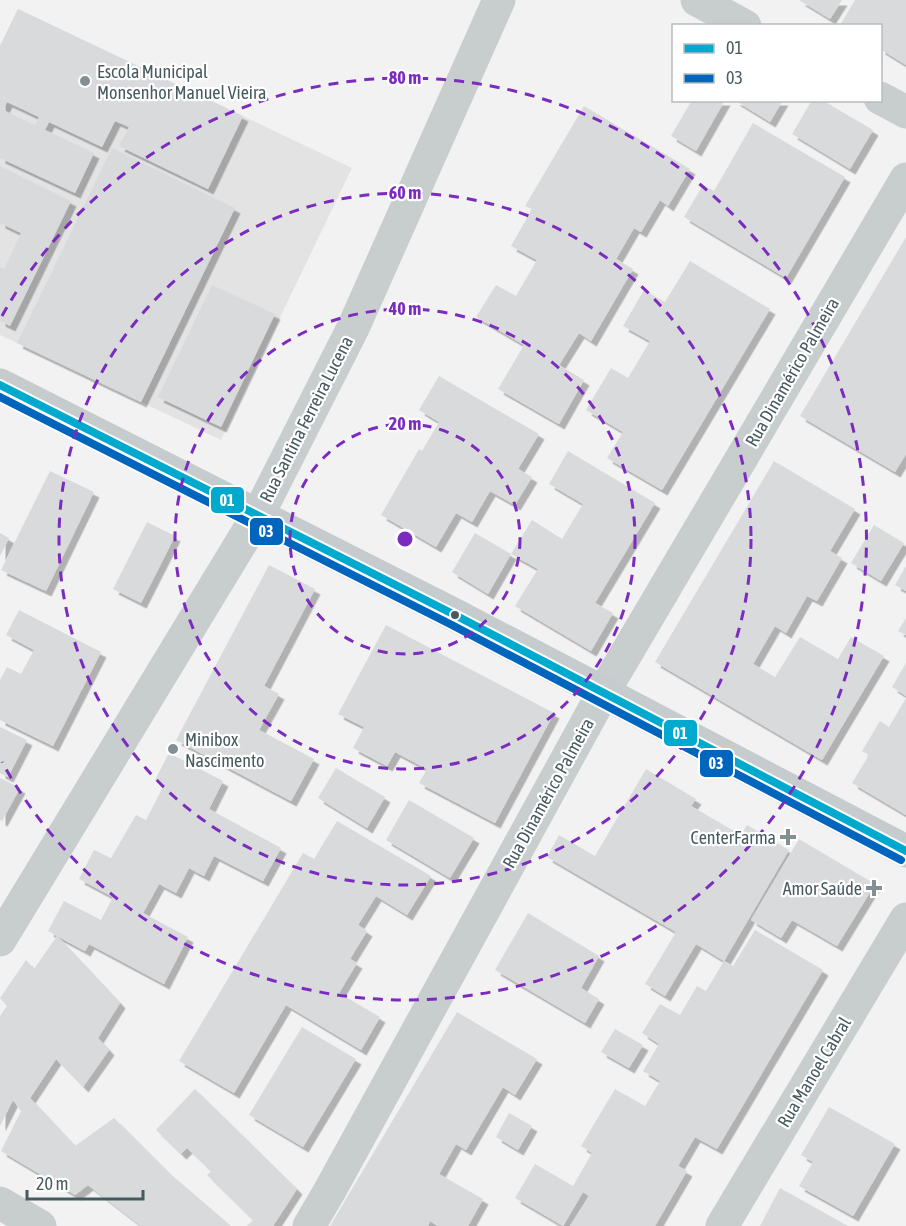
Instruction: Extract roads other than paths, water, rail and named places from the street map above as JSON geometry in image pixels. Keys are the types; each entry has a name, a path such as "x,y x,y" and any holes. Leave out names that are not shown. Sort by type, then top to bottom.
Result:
{"main road":[{"path":"0,385 258,515 906,851"}],"street":[{"name":"Rua Santina Ferreira Lucena","path":"0,940 258,515 353,328 499,0"},
{"path":"697,0 741,24"},
{"path":"882,99 906,112"},
{"name":"Rua Dinamérico Palmeira","path":"309,1226 603,693 906,178"},
{"name":"Rua Manoel Cabral","path":"722,1226 906,919"},
{"path":"0,1203 40,1226"}],"place":[{"name":"Escola Municipal Monsenhor Manuel Vieira","path":"85,81"},
{"name":"Minibox Nascimento","path":"173,749"},
{"name":"CenterFarma","path":"788,837"},
{"name":"Amor Saúde","path":"874,888"}]}
